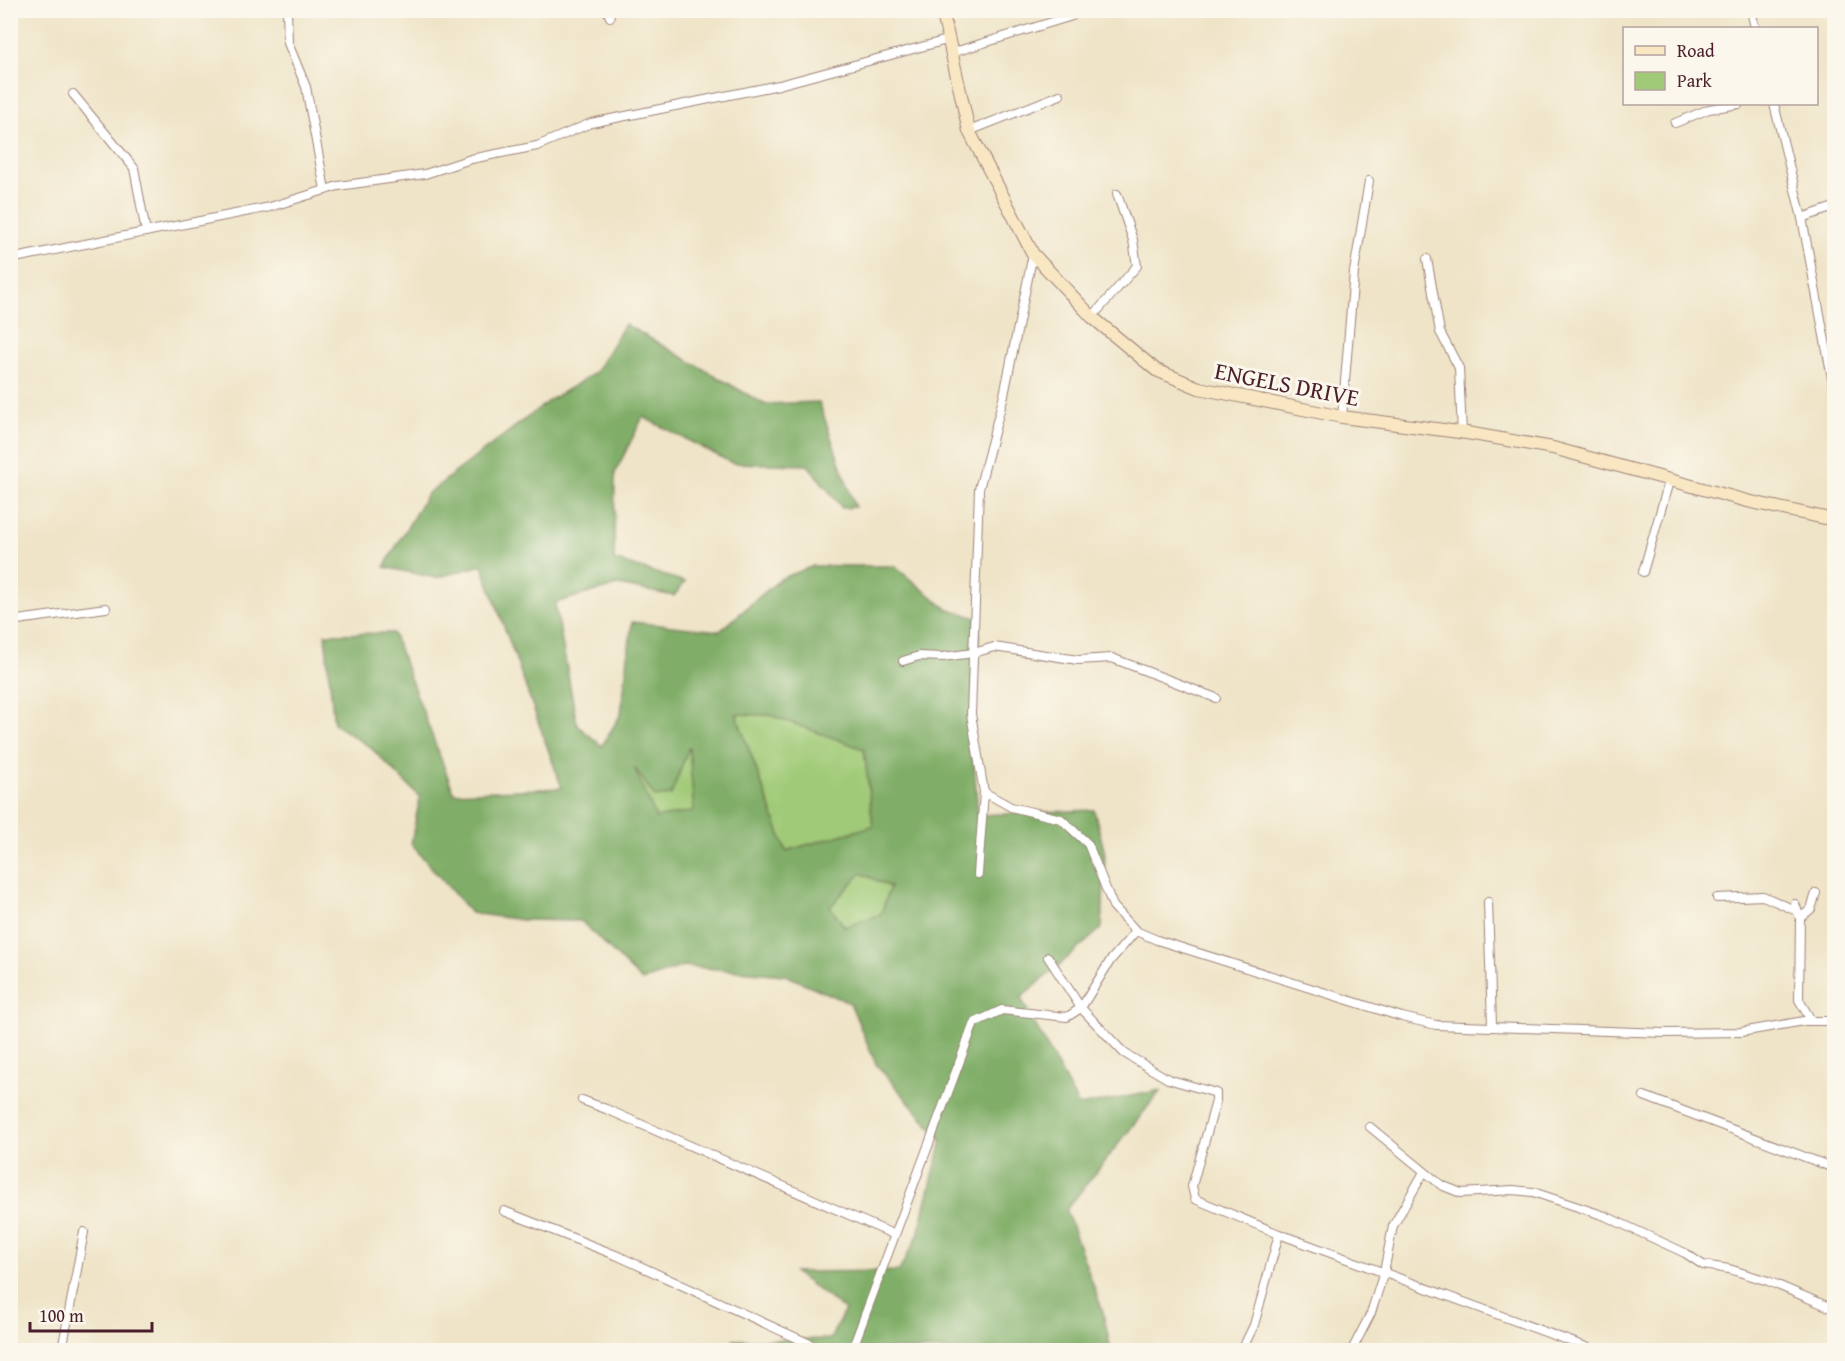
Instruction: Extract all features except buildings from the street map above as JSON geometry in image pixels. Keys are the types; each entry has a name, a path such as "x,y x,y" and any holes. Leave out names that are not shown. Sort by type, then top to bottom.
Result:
{"street":[{"path":"287,10 288,43 306,87 326,190"},
{"name":"ENGELS DRIVE","path":"942,10 969,131 1033,254 1092,317 1156,370 1199,388 1342,417 1553,448 1670,478 1747,501 1834,520"},
{"path":"1751,10 1755,27"},
{"path":"951,53 1072,16"},
{"path":"10,259 270,207 326,190 425,174 471,159 537,146 591,123 779,85 947,40"},
{"path":"73,94 134,168 146,231"},
{"path":"969,131 1060,95"},
{"path":"1675,123 1709,110 1734,105"},
{"path":"1774,105 1802,218 1834,389"},
{"path":"1342,417 1354,272 1369,181"},
{"path":"1092,317 1137,266 1133,240 1117,194"},
{"path":"1802,218 1834,207"},
{"path":"978,874 984,792 971,714 979,489 1004,395 1033,254"},
{"path":"1427,259 1440,332 1459,368 1462,433"},
{"path":"1643,572 1670,478"},
{"path":"10,621 106,608"},
{"path":"903,661 919,656 974,653 994,647 1078,660 1112,658 1216,698"},
{"path":"984,792 1011,807 1061,819 1088,844 1113,906 1136,931 1157,940 1402,1017 1436,1025 1492,1025 1675,1033 1742,1032 1811,1020 1834,1021"},
{"path":"1717,898 1762,896 1798,911 1811,909 1816,893"},
{"path":"1488,902 1492,1025"},
{"path":"1798,911 1799,1000 1811,1020"},
{"path":"852,1350 974,1023 1002,1010 1067,1017 1081,1008 1110,961 1136,931"},
{"path":"1048,957 1081,1008 1124,1053 1168,1079 1216,1093 1216,1101 1192,1186 1195,1199 1279,1233 1594,1350"},
{"path":"1644,1096 1834,1168"},
{"path":"582,1100 895,1235"},
{"path":"1370,1127 1441,1185 1461,1193 1513,1190 1533,1192 1554,1198 1605,1216 1703,1265 1729,1269 1768,1281 1834,1309"},
{"path":"1352,1350 1371,1313 1384,1272 1393,1226 1424,1172"},
{"path":"504,1211 618,1256 823,1350"},
{"path":"62,1350 84,1232"},
{"path":"1242,1350 1254,1325 1279,1233"}],"green space":[{"path":"625,324 764,404 819,402 855,507 842,508 808,465 732,463 643,417 615,473 614,560 685,582 674,596 618,585 555,603 577,725 602,746 621,714 632,622 720,631 780,579 813,566 894,566 946,608 980,619 972,737 978,815 1094,810 1105,854 1102,928 1021,998 1079,1106 1161,1090 1066,1210 1103,1312 1111,1350 733,1350 733,1340 830,1339 845,1310 794,1272 899,1271 918,1235 942,1140 876,1064 850,1003 785,975 683,966 642,981 581,921 522,920 471,913 411,844 420,797 370,747 334,724 325,634 393,633 454,793 562,788 482,565 436,578 384,567 427,494 550,400 595,373","holes":["736,714 770,715 864,749 873,826 786,851","689,747 694,811 656,818 634,767 655,797 671,795","861,873 890,887 881,914 845,927 830,907"]},
{"path":"736,714 770,715 864,749 873,826 786,851"},
{"path":"689,745 694,811 656,818 632,763"},
{"path":"861,872 890,887 881,914 845,927 829,907"}]}
